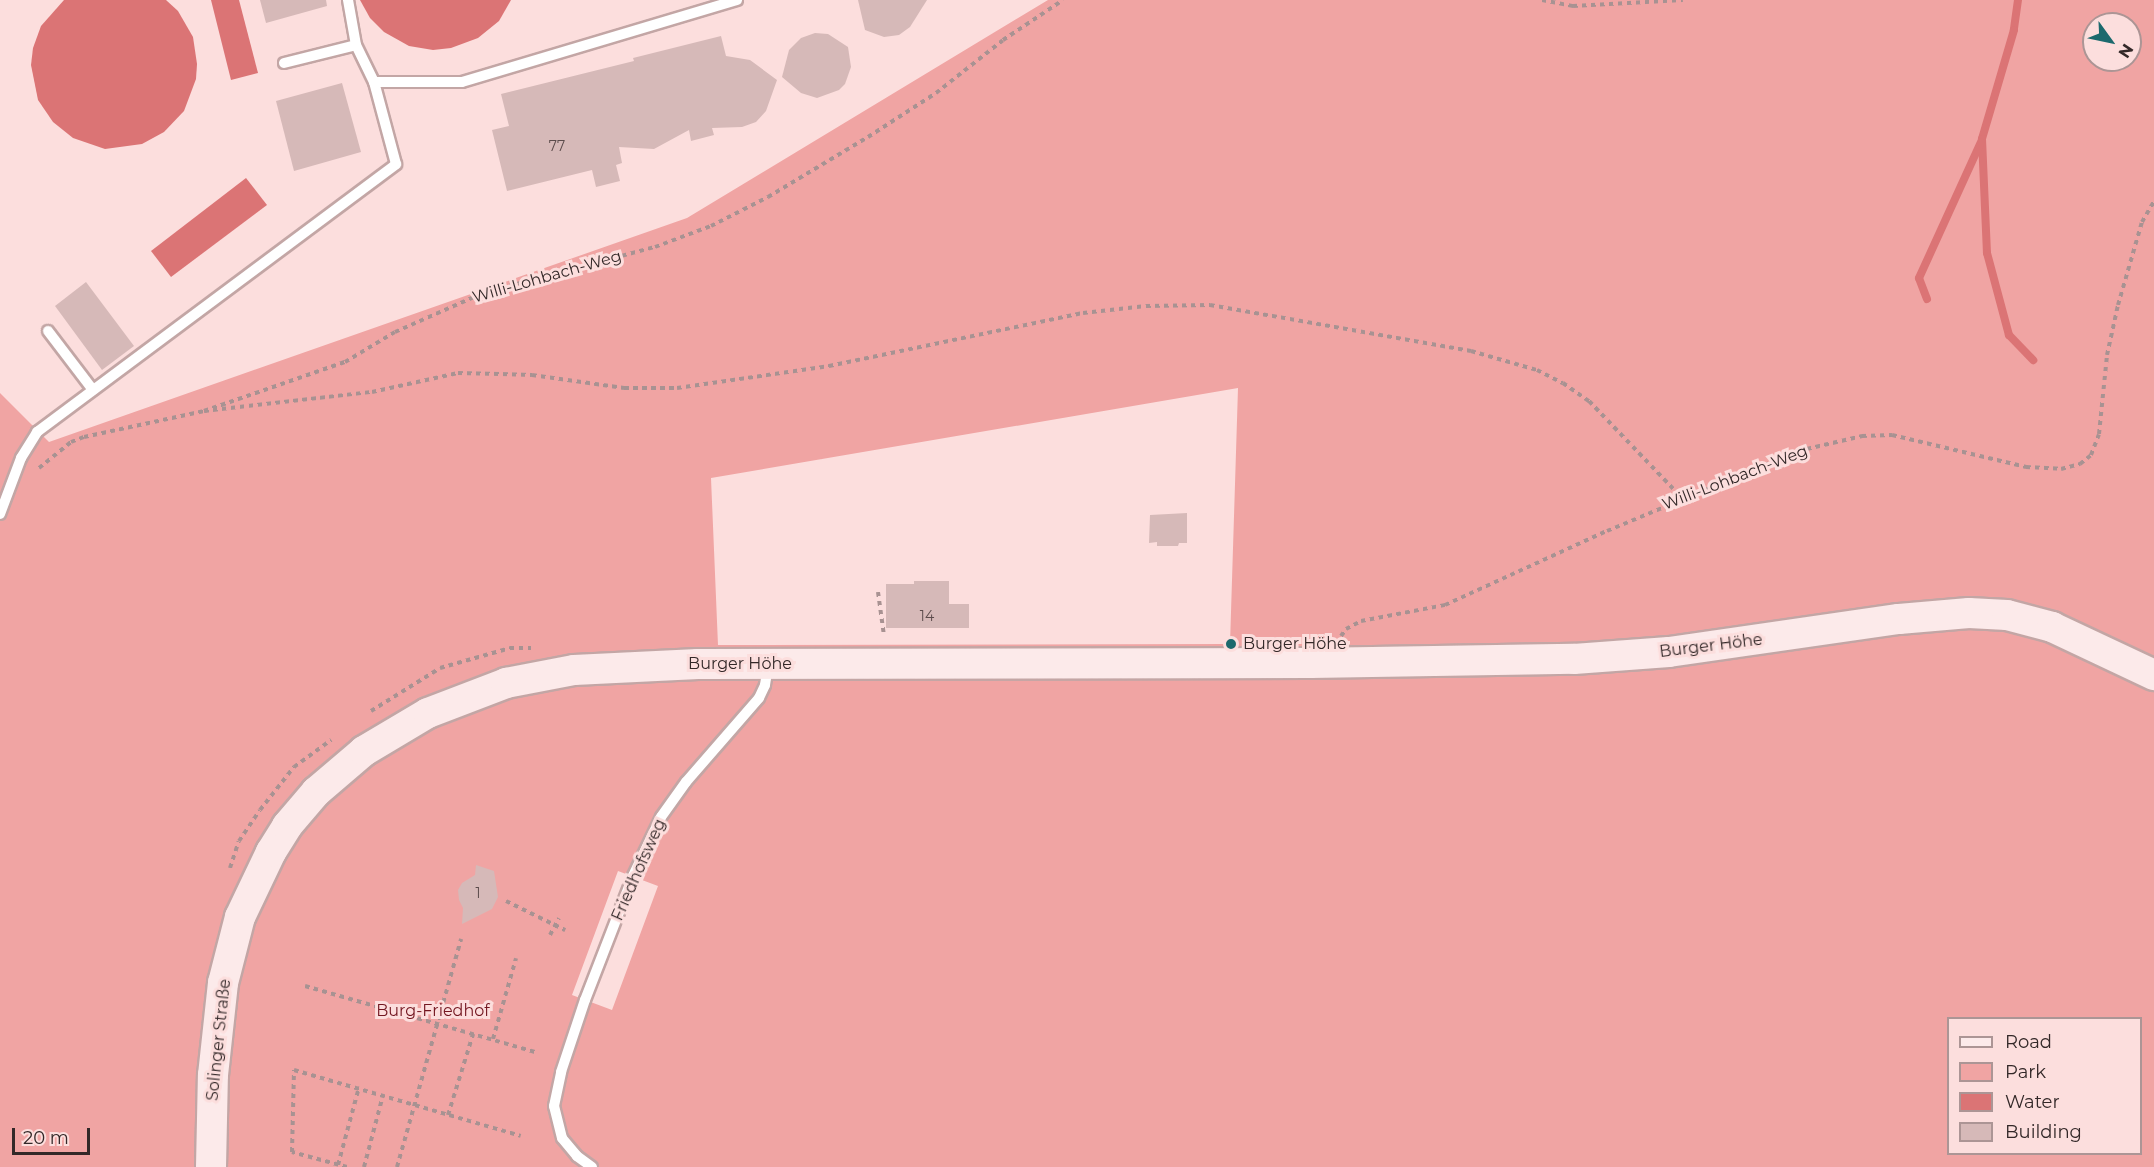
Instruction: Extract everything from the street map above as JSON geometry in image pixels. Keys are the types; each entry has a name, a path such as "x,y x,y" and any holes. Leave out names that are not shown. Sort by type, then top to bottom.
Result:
{"main road":[{"name":"Burger Höhe","path":"606,668 768,663 1336,663 1635,655 1930,615 1980,613 2023,618 2052,627 2154,675"},
{"name":"Solinger Straße","path":"211,1167 213,1075 223,983 235,935 250,893 287,826 343,767 412,721 506,683 606,668"}],"lane":[{"path":"0,514 21,458 37,432 396,164 374,82 356,45 348,0"},
{"path":"374,82 462,82 730,1"},
{"path":"284,63 356,45"},
{"path":"48,331 93,390"},
{"name":"Friedhofsweg","path":"592,1167 577,1156 561,1138 554,1106 561,1072 585,1000 633,876 661,817 686,782 759,698 765,685 768,663"}],"path":[{"name":"Willi-Lohbach-Weg","path":"7,496 71,442 103,432 204,411 345,362 395,332 483,293 655,248 711,226 768,197 868,137 945,86 1004,40 1063,0"},
{"path":"1542,0 1573,6 1683,0"},
{"name":"Willi-Lohbach-Weg","path":"1336,663 1338,640 1346,629 1361,621 1445,605 1682,498 1798,451 1862,436 1892,435 2026,467 2061,469 2080,464 2091,455 2099,434 2107,356 2118,305 2142,222 2154,201"},
{"path":"204,411 372,392 458,373 532,375 624,388 677,388 829,366 1083,313 1146,306 1210,305 1471,351 1537,370 1563,383 1589,401 1682,498"},
{"path":"878,592 885,643"},
{"path":"362,718 440,668 510,648 533,648"},
{"path":"229,872 239,841 260,810 294,767 334,737"},
{"path":"506,901 565,930"},
{"path":"550,935 559,918"},
{"path":"397,1167 461,939"},
{"path":"493,1039 516,958"},
{"path":"305,986 538,1053"},
{"path":"448,1115 473,1034"},
{"path":"347,1167 292,1152 294,1070 359,1087 521,1136"},
{"path":"338,1165 359,1087"},
{"path":"364,1167 383,1095"}],"green space":[{"name":"Burg-Friedhof","path":"1048,0 2154,0 2154,1167 0,1167 0,393 49,442 687,218","holes":["1238,388 1230,644 718,645 711,478","618,871 658,886 612,1010 572,995"]}],"water":[{"path":"64,0 166,0 178,11 193,37 197,64 196,79 184,111 164,132 142,144 105,149 73,138 53,122 38,100 31,65 33,48 41,26"},
{"path":"211,0 239,0 258,73 231,80"},
{"path":"360,0 511,0 499,21 478,38 451,48 433,50 409,46 384,32 370,18"},
{"path":"246,178 267,205 171,277 151,251"}],"building":[{"path":"260,0 326,0 327,6 266,23"},
{"path":"858,0 927,0 910,27 899,35 884,37 865,30"},
{"path":"815,33 828,34 848,47 851,67 845,84 839,90 817,98 801,93 782,77 789,50 801,38"},
{"path":"721,36 726,56 750,60 777,80 766,111 756,122 742,127 712,128 714,135 691,141 689,130 654,149 619,147 622,163 616,165 620,181 596,187 592,170 507,191 492,130 509,126 501,94 634,61 633,58"},
{"path":"342,83 361,152 294,171 276,101"},
{"path":"86,282 134,346 102,370 55,306"},
{"path":"1187,513 1187,543 1179,543 1178,546 1157,546 1157,542 1149,543 1150,515"},
{"path":"914,581 949,581 949,604 969,604 969,628 886,628 886,584 914,584"},
{"path":"476,865 494,871 498,897 492,909 462,924 463,908 458,890 462,883 475,875"}],"waterway":[{"path":"2018,0 2014,30 1982,139 1987,253 2009,335 2033,360"},
{"path":"1927,299 1919,278 1981,142"}],"place":[{"name":"Burger Höhe","path":"1231,644"}]}
